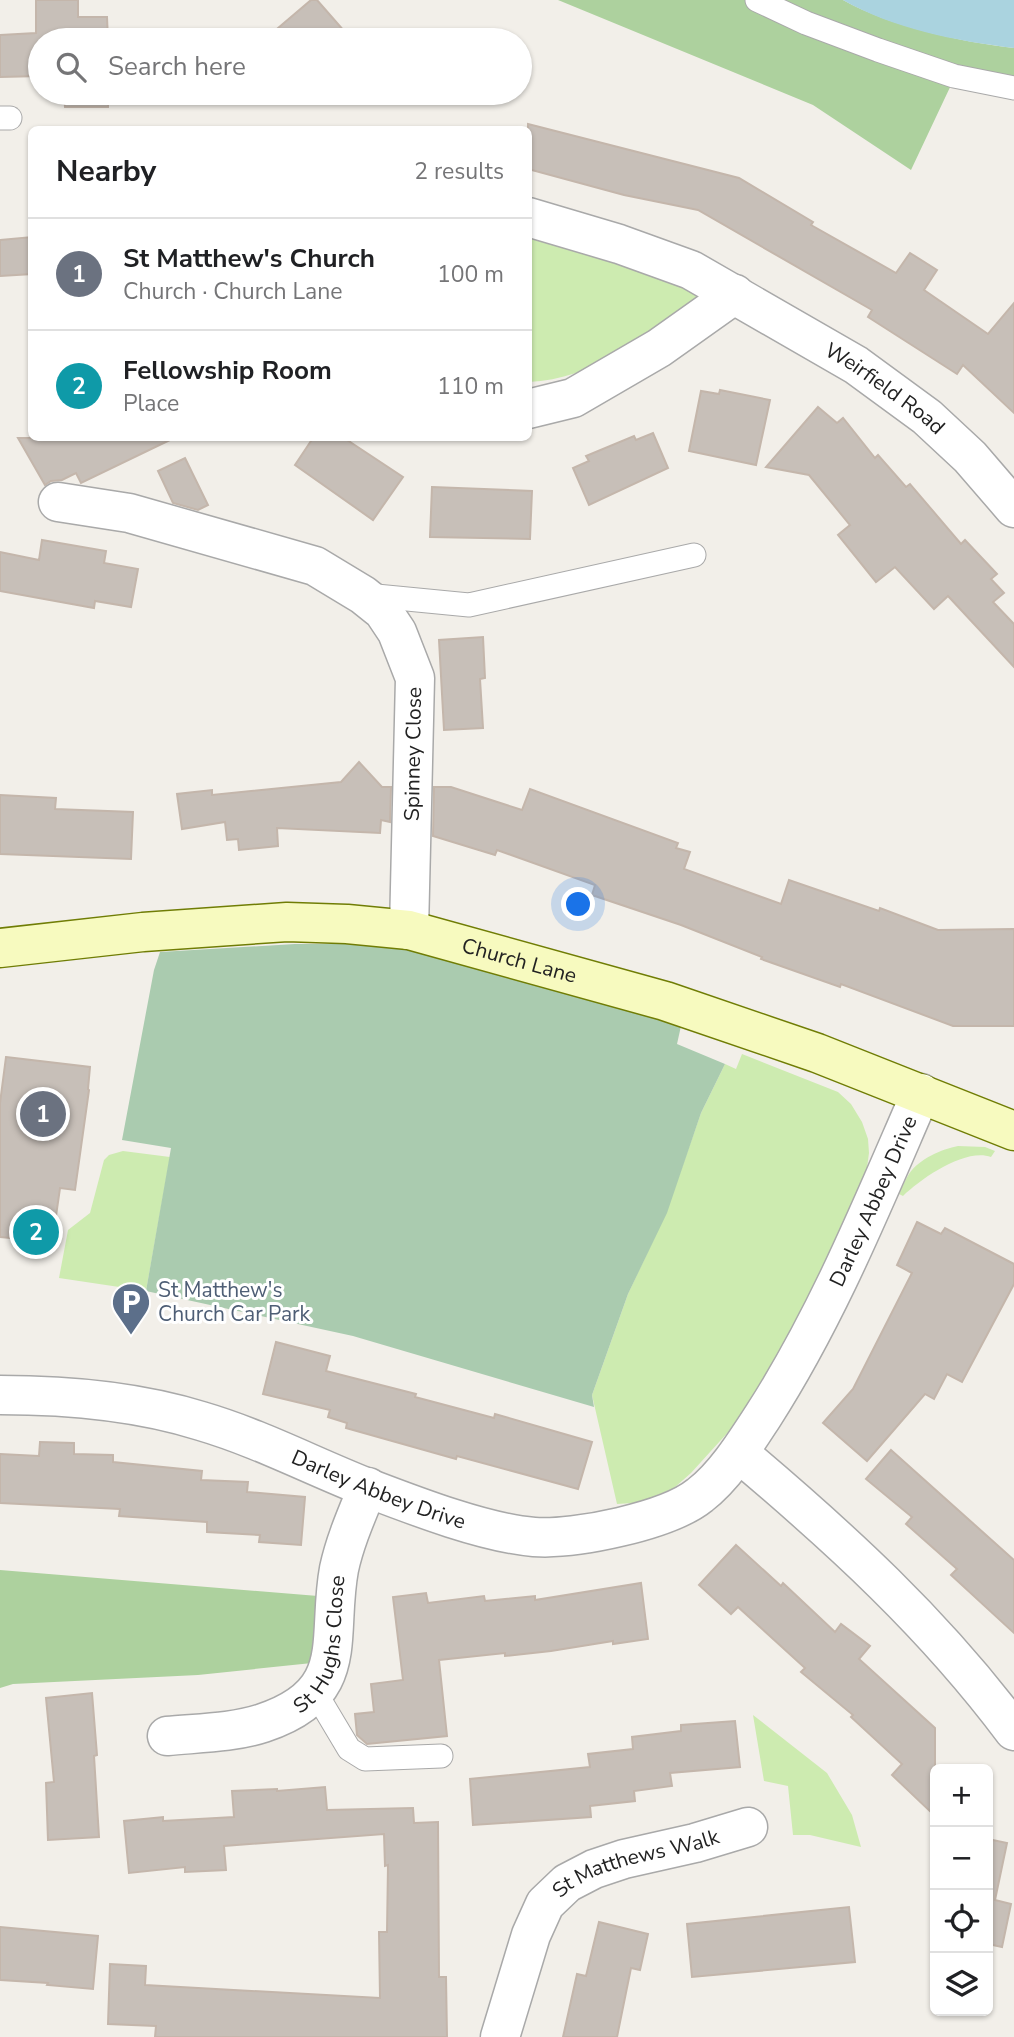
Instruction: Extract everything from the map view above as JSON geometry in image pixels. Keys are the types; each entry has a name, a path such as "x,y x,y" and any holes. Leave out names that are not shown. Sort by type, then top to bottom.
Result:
{"street":[{"name":"Weirfield Road","path":"532,218 619,243 691,270 856,365 927,417 970,457 1014,508"},
{"path":"532,409 573,398 659,348 735,294"},
{"name":"Spinney Close","path":"58,502 129,513 315,566 363,594 383,611 397,632 415,678 409,930"},
{"name":"Church Lane","path":"0,948 143,932 287,922 409,930 665,1001 817,1054 1014,1131"},
{"name":"Darley Abbey Drive","path":"0,1395 87,1399 198,1420 271,1446 368,1488 501,1531 536,1537 643,1522 700,1496 739,1453 789,1376 856,1243 921,1093"},
{"path":"739,1453 821,1522 931,1629 978,1682 1014,1731"},
{"name":"St Hughs Close","path":"167,1736 262,1724 303,1703 314,1692 326,1675 331,1658 335,1637 337,1586 345,1547 368,1488"},
{"name":"St Matthews Walk","path":"500,2037 531,1936 545,1904 567,1883 594,1869 624,1859 695,1843 748,1827"}],"lane":[{"path":"757,0 806,23 878,50 954,76 1014,88"},
{"name":"Spinney Close","path":"363,594 468,605 694,555"},
{"path":"314,1692 349,1749 365,1759 441,1756"}],"green space":[{"path":"558,0 843,0 882,18 926,32 1014,48 1014,95 952,83 911,170 813,105"},
{"path":"532,239 620,264 697,290 701,306 597,365 553,379 532,382"},
{"path":"295,944 392,947 464,960 500,970 681,1026 677,1044 725,1064 701,1113 667,1213 628,1294 592,1395 594,1407 353,1336 146,1291 171,1148 122,1140 154,970 160,952"},
{"path":"742,1054 838,1092 851,1104 868,1139 866,1175 819,1289 740,1419 674,1488 651,1498 617,1504 592,1395 628,1294 666,1213 701,1113 725,1064 736,1069"},
{"path":"958,1146 985,1147 995,1151 991,1157 969,1157 944,1166 903,1196 899,1194 909,1174 925,1159"},
{"path":"123,1151 170,1157 146,1291 59,1278 68,1230 90,1213 104,1160 109,1155"},
{"path":"0,1570 318,1596 312,1663 198,1675 13,1684 0,1688"},
{"path":"753,1715 827,1773 852,1815 861,1847 810,1835 793,1835 788,1786 764,1781"}],"water":[{"path":"843,0 1014,0 1014,48 970,42 904,26"}],"building":[{"path":"36,0 78,0 78,17 107,17 107,28 36,28"},
{"path":"311,0 317,0 342,28 278,28"},
{"path":"28,33 28,76 0,77 0,35"},
{"path":"65,105 108,105 108,107"},
{"path":"528,124 739,178 813,222 811,225 896,273 910,253 937,270 924,290 988,334 1014,303 1014,413 963,365 957,374 868,317 872,310 698,210 624,195 532,170 532,126"},
{"path":"28,237 28,274 0,276 0,240"},
{"path":"720,390 770,400 756,465 689,451 701,391 719,394"},
{"path":"818,407 837,423 843,418 875,458 878,455 906,487 910,484 961,544 965,540 997,574 991,579 1004,593 993,602 1014,624 1014,667 948,596 934,609 895,567 876,582 838,535 850,525 809,475 766,467"},
{"path":"653,433 668,468 589,505 573,468 589,461 586,456 634,436 636,440"},
{"path":"18,438 28,438 28,441 168,441 81,483 76,473 45,485"},
{"path":"311,441 349,441 403,477 373,520 295,465"},
{"path":"185,458 208,505 198,510 173,503 158,471"},
{"path":"432,487 532,491 530,539 430,537"},
{"path":"42,540 106,551 104,563 138,569 131,607 95,601 94,608 0,591 0,552 39,560"},
{"path":"483,637 485,678 480,679 483,728 444,730 439,640"},
{"path":"359,762 382,787 391,787 390,822 381,820 380,833 277,828 278,846 239,850 238,839 227,840 225,822 182,829 177,794 212,790 212,795 341,782"},
{"path":"434,787 451,787 522,810 530,789 678,843 676,848 690,852 684,869 781,904 789,880 879,911 880,908 938,930 1014,929 1014,1026 953,1026 841,984 840,987 761,959 762,957 681,925 592,895 595,885 497,850 495,855 433,836"},
{"path":"0,795 56,798 55,809 133,812 131,859 0,854"},
{"path":"6,1057 90,1067 75,1190 60,1188 56,1216 45,1214 41,1241 0,1237 0,1103"},
{"path":"917,1222 941,1234 945,1228 1014,1264 1014,1284 962,1382 947,1374 934,1399 925,1394 867,1461 823,1423 853,1389 912,1273 897,1265"},
{"path":"276,1342 330,1356 326,1371 416,1394 415,1397 494,1418 495,1414 592,1442 578,1489 346,1428 347,1423 328,1417 330,1410 263,1394"},
{"path":"40,1442 74,1443 74,1454 113,1455 113,1462 202,1471 201,1480 248,1482 247,1492 305,1497 301,1545 259,1542 260,1535 207,1532 207,1522 119,1516 120,1509 0,1503 0,1454 39,1456"},
{"path":"891,1450 1014,1560 1014,1633 951,1575 957,1569 906,1524 912,1517 866,1479"},
{"path":"736,1545 781,1586 783,1583 835,1632 841,1624 870,1646 859,1659 935,1728 935,1764 930,1764 930,1811 892,1775 902,1764 851,1717 853,1715 801,1672 805,1668 738,1607 731,1614 699,1585"},
{"path":"641,1583 648,1639 613,1644 613,1641 505,1656 505,1653 439,1660 447,1736 367,1744 357,1735 355,1714 374,1712 371,1684 403,1680 393,1597 426,1593 428,1603 484,1596 485,1601 535,1596 535,1600"},
{"path":"92,1693 99,1837 48,1840 46,1783 54,1782 46,1698"},
{"path":"735,1721 740,1767 670,1773 672,1786 634,1791 635,1801 590,1806 591,1817 473,1825 470,1779 590,1767 588,1754 633,1749 632,1737 681,1731 681,1725"},
{"path":"325,1787 327,1810 413,1808 414,1823 438,1822 439,1977 446,1977 447,2037 155,2037 156,2026 108,2024 110,1964 146,1966 145,1985 380,1998 379,1932 387,1932 388,1865 385,1866 384,1834 224,1846 226,1870 185,1872 185,1867 129,1873 124,1821 163,1817 163,1821 234,1817 232,1791"},
{"path":"993,1840 1007,1843 995,1900 1011,1904 1002,1947 993,1945"},
{"path":"849,1907 855,1962 692,1977 687,1924"},
{"path":"599,1922 648,1934 640,1970 631,1968 617,2037 563,2037 577,1974 586,1976"},
{"path":"0,1927 98,1936 93,1989 0,1980"}],"place":[{"name":"St Matthew's Church","path":"43,1114"},
{"name":"Fellowship Room","path":"36,1232"},
{"name":"St Matthew's Church Car Park","path":"131,1336"}]}
